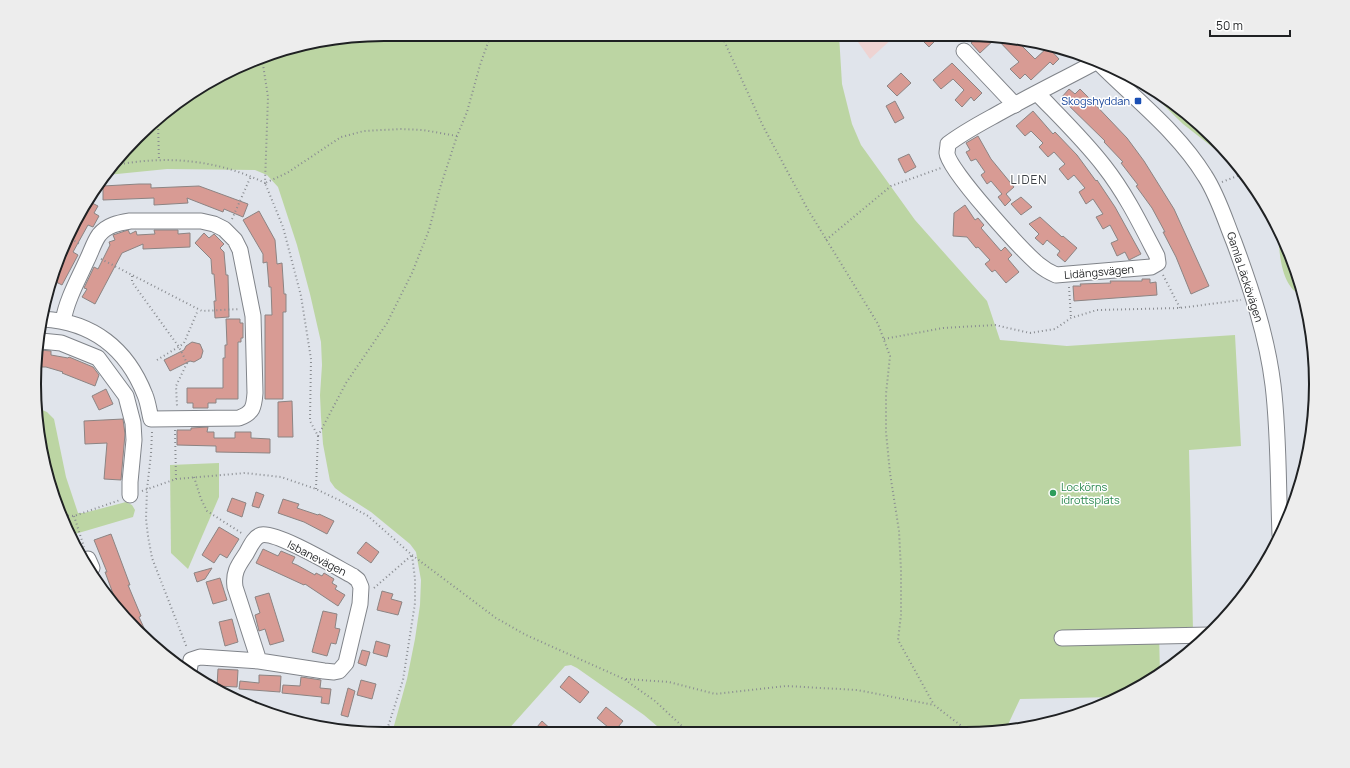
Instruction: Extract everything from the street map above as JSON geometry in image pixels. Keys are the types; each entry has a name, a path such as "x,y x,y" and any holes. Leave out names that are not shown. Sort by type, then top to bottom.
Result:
{"street":[{"path":"964,51 1015,105"},
{"name":"Lidängsvägen","path":"1091,65 958,137 948,144 947,153 951,164 988,211 1015,242 1046,270 1056,275 1151,267 1158,263"},
{"name":"Gamla Läckövägen","path":"1108,72 1171,132 1190,154 1205,176 1221,209 1253,297 1267,350 1272,384 1277,453 1280,523"},
{"path":"1037,93 1092,151 1119,186 1135,212 1157,256 1158,263"},
{"path":"48,319 66,321 91,332 114,346 133,370 146,396 151,419 239,418 246,415 254,405 254,332 252,309 240,250 235,240 226,231 214,224 201,221 130,221 118,223 108,227 100,235 66,304 66,321 64,344"},
{"path":"44,342 64,344 98,358 126,396 133,423 134,440 130,495"},
{"path":"124,393 141,386"},
{"name":"Isbanevägen","path":"254,540 259,536 268,534 289,542 358,580 361,587 361,593"},
{"path":"254,540 238,566 234,579 235,587 259,661"},
{"path":"190,666 200,657 259,661 324,671 339,671 346,663 360,604 361,593"},
{"path":"1062,638 1200,635"}],"path":[{"path":"316,489 318,436 346,383 387,323 412,273 429,230 440,188 457,136 467,112 489,41"},
{"path":"724,41 763,126 807,208 878,324 890,356 886,394 886,432 890,473 899,530 901,615 898,640 934,705 963,727"},
{"path":"263,63 268,97 265,183 284,227 301,296 311,359 310,421 318,436"},
{"path":"158,126 159,161"},
{"path":"265,183 287,173 341,138 364,131 401,128 457,136"},
{"path":"121,164 134,162 189,161 211,164 251,176 265,183"},
{"path":"826,240 891,186 951,164"},
{"path":"226,231 251,176"},
{"path":"1219,183 1238,176"},
{"path":"73,240 87,248 90,254 198,310 252,309"},
{"path":"1158,263 1180,308"},
{"path":"1068,274 1071,318"},
{"path":"132,276 132,282 178,347 187,363 176,386 176,479"},
{"path":"884,339 943,328 995,325 1030,333 1055,329 1071,318 1097,310 1180,308 1253,297"},
{"path":"157,360 184,343 198,310"},
{"path":"151,419 152,447 147,489 146,519 152,558 190,666"},
{"path":"67,516 74,516 176,479 194,477 245,473 281,477 316,489 368,516 412,555 496,618 526,635 624,679 655,701 683,727"},
{"path":"194,477 201,499 207,511 254,540"},
{"path":"74,516 88,558"},
{"path":"361,593 376,587 412,555"},
{"path":"388,727 403,680 416,603 412,555"},
{"path":"624,679 669,682 714,694 786,686 857,690 934,705"}],"shaded area":[{"path":"857,41 890,41 870,59"}],"green space":[{"path":"384,41 839,41 842,84 852,124 861,145 915,220 987,301 1000,340 1067,346 1235,335 1241,446 1189,450 1193,630 1159,632 1160,667 1118,692 1106,697 1020,699 1008,724 966,727 658,727 644,715 571,665 565,666 510,727 394,727 407,679 420,605 421,580 416,552 410,544 371,512 335,488 330,481 323,444 321,417 321,342 297,245 278,187 267,175 255,170 167,169 112,174 141,141 158,126 193,99 212,87 232,76 274,59 317,48 339,44"},
{"path":"1159,100 1192,126 1219,152 1183,124"},
{"path":"1279,243 1296,292 1285,276"},
{"path":"42,410 47,412 54,419 66,477 78,513 84,513 126,502 132,505 135,510 133,517 75,534 59,494 53,473 44,429"},
{"path":"219,463 219,497 188,569 171,553 170,465"}],"building":[{"path":"923,41 935,41 929,47"},
{"path":"973,41 991,42 980,53 971,43"},
{"path":"1001,43 1022,46 1035,59 1044,51 1053,53 1059,59 1053,65 1050,62 1031,80 1025,74 1020,79 1010,69 1019,62"},
{"path":"952,63 982,93 974,101 971,97 962,107 955,100 964,90 953,79 941,89 933,80"},
{"path":"901,73 911,83 897,96 887,86"},
{"path":"1069,89 1075,94 1080,89 1127,138 1144,161 1174,209 1209,286 1191,294 1176,257 1163,232 1165,232 1152,208 1136,186 1138,185 1121,163 1123,162 1104,142 1105,141 1061,98"},
{"path":"895,101 904,118 895,123 886,106"},
{"path":"1033,111 1053,134 1055,132 1077,155 1096,181 1097,180 1115,207 1141,254 1129,260 1125,252 1117,256 1111,243 1118,240 1110,225 1103,229 1096,217 1103,214 1093,199 1086,204 1079,192 1085,188 1074,175 1068,180 1059,169 1065,164 1054,152 1048,157 1039,147 1043,143 1031,131 1025,136 1016,126"},
{"path":"978,136 991,159 1014,187 1006,194 1011,200 1005,206 998,197 1002,194 991,181 987,184 981,175 985,172 976,159 971,161 966,152 970,150 966,143"},
{"path":"909,154 916,167 905,173 898,159"},
{"path":"151,184 151,188 199,186 248,204 243,217 224,209 223,212 187,198 188,203 154,205 154,198 103,200 104,186"},
{"path":"1021,197 1032,207 1021,215 1011,204"},
{"path":"93,203 98,206 94,213 99,216 93,227 88,225 73,252 78,255 62,285 57,282 59,274 76,232"},
{"path":"965,205 975,220 978,218 984,225 981,228 1001,251 1005,247 1012,255 1008,259 1019,272 1006,283 995,270 992,272 985,264 990,260 978,247 976,248 967,237 953,236 954,213"},
{"path":"259,211 275,240 277,264 282,263 284,294 286,294 286,312 283,312 283,399 265,399 265,315 272,315 271,287 269,287 267,262 263,263 263,254 243,220"},
{"path":"1040,217 1062,237 1063,236 1077,248 1065,262 1057,255 1060,251 1047,240 1043,245 1035,238 1039,234 1029,224"},
{"path":"128,230 130,234 136,231 137,235 155,234 154,230 178,230 178,234 190,233 190,247 143,249 143,244 122,253 95,304 82,297 87,289 84,288 94,267 98,269 110,245 109,242 115,240 113,235"},
{"path":"204,233 209,238 214,234 224,244 220,248 224,252 226,275 228,275 229,317 215,318 214,301 216,301 214,274 212,274 211,259 195,243"},
{"path":"1142,279 1150,279 1150,283 1156,282 1157,295 1074,301 1073,286 1081,286 1080,284 1111,283 1110,281 1142,281"},
{"path":"226,319 240,319 240,323 243,323 243,338 241,338 241,342 238,342 238,399 216,399 216,403 208,403 208,408 193,408 193,403 187,403 187,388 223,388 223,358 225,358 225,345 227,345"},
{"path":"192,342 200,344 203,351 201,358 194,362 190,361 170,371 164,360 184,350 186,346"},
{"path":"43,350 51,351 51,355 69,357 93,367 99,375 95,386 62,373 63,372 42,367"},
{"path":"106,389 113,404 99,410 92,396"},
{"path":"292,401 293,437 278,437 278,402"},
{"path":"123,419 125,434 121,480 104,479 107,443 85,444 84,421"},
{"path":"208,427 207,432 214,432 214,438 235,438 235,432 251,432 251,438 270,439 270,453 216,452 216,446 177,445 177,430 191,430 191,428"},
{"path":"256,492 264,495 259,508 252,506"},
{"path":"232,498 246,503 242,517 227,511"},
{"path":"283,499 299,504 297,508 318,515 319,514 334,521 327,534 304,522 278,513"},
{"path":"219,527 239,539 227,558 220,554 214,563 202,555"},
{"path":"111,534 130,585 128,585 141,616 139,617 145,631 113,595 105,572 107,572 94,540"},
{"path":"366,542 379,552 371,563 357,553"},
{"path":"263,549 278,556 281,551 295,557 292,563 315,575 316,573 322,576 324,573 334,579 332,583 337,586 335,589 345,595 338,606 305,584 304,585 256,563"},
{"path":"212,568 205,579 197,582 194,573"},
{"path":"220,578 227,600 213,604 206,582"},
{"path":"382,591 393,594 391,599 402,602 398,615 377,610"},
{"path":"269,593 284,641 270,645 265,629 259,631 255,615 260,613 255,597"},
{"path":"323,611 337,614 335,628 340,629 336,644 331,643 327,656 312,652"},
{"path":"232,619 238,642 225,646 219,622"},
{"path":"376,641 390,645 387,657 373,653"},
{"path":"362,650 370,652 366,666 358,663"},
{"path":"218,669 238,670 237,687 222,686 217,684"},
{"path":"259,675 281,676 280,692 239,689 240,681 259,683"},
{"path":"569,676 589,692 580,703 560,687"},
{"path":"301,677 321,680 320,688 331,689 329,704 321,703 322,697 282,693 283,685 300,686"},
{"path":"361,680 376,684 372,699 357,695"},
{"path":"348,688 355,691 348,717 341,715"},
{"path":"606,707 623,721 618,727 608,727 597,718"},
{"path":"542,721 548,727 537,727"}],"place":[{"name":"Skogshyddan","path":"1138,101"},
{"name":"Lockörns idrottsplats","path":"1053,493"}],"district":[{"name":"LIDEN","path":"1029,180"}]}
